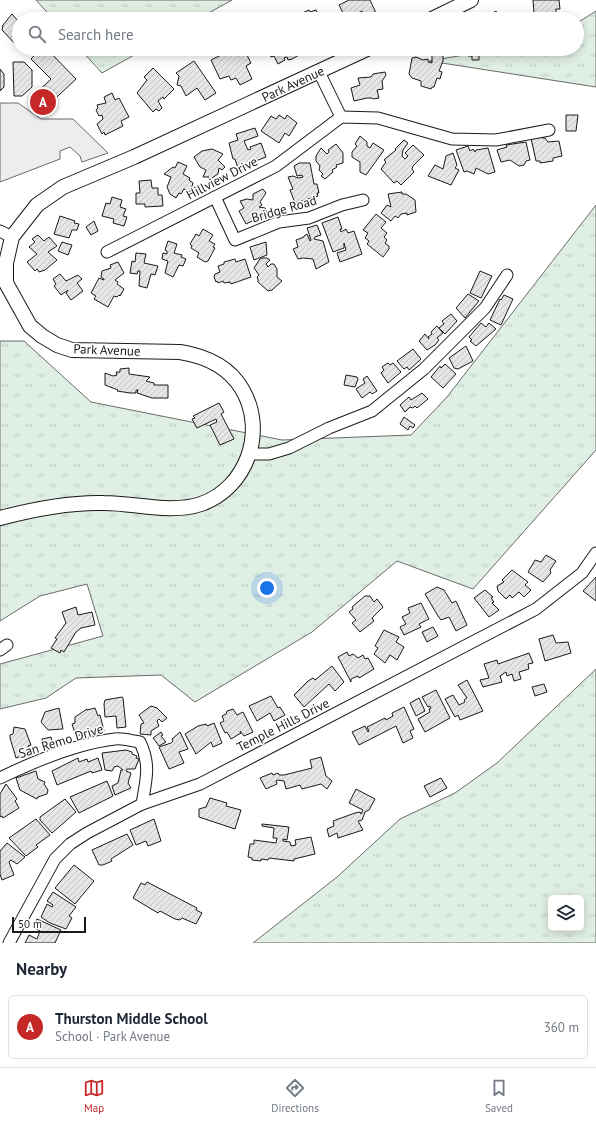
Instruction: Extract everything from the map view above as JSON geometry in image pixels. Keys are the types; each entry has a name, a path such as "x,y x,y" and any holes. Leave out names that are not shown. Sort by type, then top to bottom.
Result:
{"main road":[{"path":"446,12 471,0"},
{"name":"Park Avenue","path":"0,518 51,506 78,503 104,503 179,508 200,504 214,498 227,488 241,471 251,454 253,431 247,397 239,384 227,371 213,362 197,355 180,352 72,350 57,345 42,336 30,326 6,283 6,234 38,205 63,187 106,169 352,56"}],"street":[{"path":"319,72 340,117 378,118 452,139 496,140 549,130"},
{"name":"Hillview Drive","path":"108,252 276,166 340,117"},
{"name":"Bridge Road","path":"215,197 235,240 279,222 309,218 342,205 363,200"},
{"path":"251,454 269,454 290,448 329,428 372,411 424,368 485,308 507,275"},
{"name":"Temple Hills Drive","path":"9,943 55,859 70,844 87,833 142,804 200,784 536,609 582,573 596,553"},
{"name":"San Remo Drive","path":"0,778 23,766 92,744 116,739 140,742 146,754 148,768 142,804"}],"green space":[{"path":"36,0 232,0 211,12 47,12"},
{"path":"596,11 596,87 429,61 458,56 584,56 584,19"},
{"path":"86,56 132,56 102,73"},
{"path":"596,205 596,450 473,589 397,561 312,632 195,702 161,675 76,678 46,698 0,709 0,664 103,636 87,584 40,596 0,621 0,341 24,341 91,402 282,440 411,435 447,397"},
{"path":"596,669 596,943 253,943 337,877 400,819 455,793 497,763"}],"shaded area":[{"path":"0,103 18,103 41,119 73,119 108,153 82,162 80,156 70,147 60,151 60,159 0,182"}],"building":[{"path":"349,0 370,0 376,12 342,12 339,5"},
{"path":"533,0 559,0 560,9 556,9 556,12 534,12"},
{"path":"12,14 12,41 2,30 3,25"},
{"path":"34,56 54,56 76,79 43,110 32,97 51,79 31,59"},
{"path":"219,56 248,56 251,63 246,66 252,79 240,85 236,78 231,80 229,76 220,79 211,60"},
{"path":"274,56 297,56 288,60 287,57 284,58 285,60 278,64"},
{"path":"432,56 443,56 443,61 439,71 442,72 440,79 437,78 434,87 431,89 421,86 421,81 412,78 409,74 412,58 416,57 423,60 428,59 428,62 432,63"},
{"path":"472,56 479,56 479,60 472,60"},
{"path":"194,61 216,93 205,100 197,88 186,96 181,86 177,85 179,76 176,73"},
{"path":"13,62 24,62 32,70 32,87 22,96 14,96"},
{"path":"153,68 174,89 164,99 163,97 158,101 162,108 159,111 156,109 153,112 137,93 147,80 144,77"},
{"path":"0,69 4,74 4,87 0,91"},
{"path":"385,72 386,75 382,81 383,89 377,90 379,98 367,98 354,101 351,88 360,85 358,78 371,77 373,74"},
{"path":"112,93 115,100 119,98 129,117 121,121 123,126 105,135 104,132 102,134 97,124 103,119 102,115 99,116 96,110 98,108 97,105 106,103 104,97"},
{"path":"279,115 285,119 287,115 297,123 289,136 285,133 279,143 261,131 271,116 276,119"},
{"path":"566,115 578,115 576,131 566,131"},
{"path":"255,128 258,136 244,141 248,150 251,149 250,147 261,143 266,157 238,168 235,159 233,159 229,143 238,140 236,134"},
{"path":"360,136 367,142 367,146 370,148 373,143 384,150 366,175 360,172 360,162 352,157 352,152 357,146 355,144"},
{"path":"542,137 548,142 559,141 562,156 553,158 553,161 540,163 540,161 536,161 531,138"},
{"path":"404,140 408,143 403,150 402,156 405,159 408,156 405,153 413,145 424,155 413,166 412,169 414,172 401,185 397,181 394,183 381,169 386,162 384,160 396,150 395,149"},
{"path":"526,142 530,160 526,161 524,165 519,166 510,160 501,162 497,150 507,147 506,145"},
{"path":"336,144 343,153 343,163 336,165 337,167 332,170 333,172 325,179 321,176 323,174 319,170 320,166 316,161 316,156 321,148 327,154 329,152 328,150"},
{"path":"468,146 470,151 473,149 475,152 476,150 488,148 495,172 488,174 476,168 474,174 467,171 464,172 456,150"},
{"path":"212,149 223,154 218,160 225,167 222,170 219,168 218,174 209,180 209,177 203,177 206,170 200,167 194,157 202,151"},
{"path":"453,153 457,165 455,168 459,170 451,185 428,176 435,165 443,169 446,156"},
{"path":"178,162 187,166 183,174 190,178 189,180 193,183 190,192 184,189 176,198 170,194 167,187 171,177 164,174 173,167 175,168"},
{"path":"299,163 310,163 314,184 317,184 319,193 317,193 318,196 295,203 290,190 293,189 288,177 303,177 302,175 297,176 294,166"},
{"path":"151,180 152,188 158,188 158,195 162,195 163,206 145,207 145,204 136,204 136,193 140,193 139,181"},
{"path":"263,189 266,193 260,202 262,205 259,207 265,208 267,214 246,224 239,211 244,208 240,201 247,199 253,200 253,194"},
{"path":"402,192 402,194 406,194 415,200 416,212 407,215 407,213 401,214 398,218 395,216 391,221 381,213 387,205 391,207 388,194"},
{"path":"112,197 122,200 120,207 126,209 123,216 127,217 124,226 113,223 114,219 102,216 106,203 110,204"},
{"path":"376,214 386,222 381,228 387,233 384,237 387,240 385,243 389,246 389,249 383,257 367,244 369,241 365,238 368,233 363,230"},
{"path":"60,216 75,221 74,223 79,224 77,230 72,230 69,238 54,234"},
{"path":"338,217 342,229 340,229 341,232 346,229 348,233 354,231 362,254 340,262 337,253 346,250 344,243 344,248 333,252 322,223"},
{"path":"94,221 98,231 91,235 86,227"},
{"path":"317,225 321,235 315,237 314,239 323,241 329,262 316,269 313,259 298,259 293,249 298,247 296,240 307,234 310,241 311,240 307,228"},
{"path":"203,229 213,235 209,241 215,244 213,247 215,248 208,261 205,262 197,257 199,253 191,248 192,246 190,244 196,234 199,236"},
{"path":"38,235 44,241 49,237 57,246 48,252 57,260 45,270 39,272 37,269 35,271 27,262 37,254 29,247 35,242 32,239"},
{"path":"168,241 177,244 174,253 182,255 181,257 186,259 183,266 179,265 173,277 165,273 168,261 162,259 163,253 167,254 167,251 165,250"},
{"path":"62,242 72,245 68,255 58,251"},
{"path":"266,242 267,255 254,260 250,247"},
{"path":"136,253 146,254 144,263 158,266 155,275 151,274 147,288 139,286 140,271 138,271 137,274 130,273 132,261 135,262"},
{"path":"262,258 267,258 270,260 266,264 268,267 271,264 274,264 277,269 277,277 282,281 272,290 268,291 258,282 257,277 259,275 254,268"},
{"path":"235,259 236,262 245,259 251,277 231,284 230,282 224,283 223,281 218,283 217,281 216,282 214,277 215,274 220,272 218,266 224,264 224,262"},
{"path":"118,262 124,273 115,280 118,282 117,284 124,289 120,296 114,296 108,307 94,299 96,296 91,293 99,278 104,280 101,277 102,271 111,268 110,265"},
{"path":"480,271 492,276 481,298 470,293"},
{"path":"60,274 66,281 78,275 82,279 77,283 83,291 71,300 66,293 68,290 61,295 54,286 56,284 53,279"},
{"path":"468,294 479,301 465,318 456,308"},
{"path":"504,295 513,299 501,325 490,320 500,299 501,300"},
{"path":"451,314 457,321 445,334 439,328 444,324 442,321"},
{"path":"481,323 486,327 489,323 496,329 476,346 470,341 472,340 469,337"},
{"path":"437,326 443,333 437,338 439,340 435,345 427,350 419,341 425,334 429,339 428,337 432,334 431,332"},
{"path":"466,346 473,361 458,369 454,368 449,358"},
{"path":"413,349 421,359 409,370 407,367 404,369 397,361"},
{"path":"388,363 390,365 393,363 401,372 388,383 381,373 384,370 382,367"},
{"path":"445,364 456,374 443,388 431,377 440,366 441,368"},
{"path":"129,368 129,374 150,377 146,381 154,383 154,385 168,385 168,398 152,398 137,393 138,390 136,390 136,393 117,391 118,390 105,385 105,373 113,376 117,375 116,372 120,372 120,369"},
{"path":"346,375 357,377 358,379 355,387 344,385"},
{"path":"367,376 377,391 372,394 370,392 362,398 356,389 365,383 363,379"},
{"path":"422,393 428,399 417,408 415,406 413,408 410,407 405,412 400,405 409,397 411,400"},
{"path":"219,403 224,412 221,414 234,439 220,445 210,425 217,422 216,419 197,428 192,419 195,418 193,416"},
{"path":"404,417 415,425 413,428 410,426 408,430 400,424"},
{"path":"546,555 556,561 550,570 551,573 543,582 528,572 535,560 541,562"},
{"path":"512,570 528,582 525,585 531,590 524,597 519,592 512,598 510,595 506,599 498,591 497,586 504,582 502,580"},
{"path":"596,577 596,601 583,591"},
{"path":"437,587 444,590 452,603 456,601 467,625 456,631 449,617 441,620 425,594"},
{"path":"485,590 493,597 491,598 494,602 492,603 499,610 489,617 474,598"},
{"path":"365,596 370,596 374,602 377,599 383,607 372,618 374,621 360,632 352,623 356,620 349,612 353,609 352,607"},
{"path":"421,603 429,619 419,624 421,627 404,635 400,627 406,624 402,617 410,613 408,608"},
{"path":"76,607 78,615 92,612 95,625 81,628 76,632 64,652 61,650 60,653 51,648 57,639 55,638 66,623 62,612"},
{"path":"433,627 438,636 427,642 422,632"},
{"path":"384,630 399,637 396,642 404,647 397,660 390,655 385,663 374,654 378,648 375,646"},
{"path":"553,635 556,643 568,642 571,653 545,661 539,639"},
{"path":"347,652 349,656 353,654 358,658 363,655 365,659 368,658 374,669 359,678 358,676 351,679 351,682 338,657"},
{"path":"529,653 533,663 528,664 529,669 519,672 521,679 514,681 512,674 507,676 506,672 500,676 502,682 483,687 480,680 489,678 484,664 497,660 498,664"},
{"path":"332,666 344,682 335,691 329,684 304,707 294,695 308,681 313,678 315,680"},
{"path":"467,680 483,711 460,720 458,715 455,717 445,699 453,695 459,705 465,702 464,700 467,698 458,685"},
{"path":"544,684 547,692 535,696 532,687"},
{"path":"436,690 450,718 425,732 418,719 430,712 429,709 431,708 430,706 428,707 422,697"},
{"path":"271,696 278,708 280,707 285,715 274,721 270,713 257,721 249,706"},
{"path":"122,697 126,727 117,728 116,716 105,717 104,704 105,700"},
{"path":"419,698 425,711 416,716 410,703"},
{"path":"151,706 157,708 167,718 162,722 159,719 157,721 159,726 151,731 151,735 140,734 141,724 144,723 139,715"},
{"path":"404,707 414,729 410,731 413,738 403,743 396,726 359,745 352,732 365,726 368,732 367,727 385,718 386,720 393,716 392,713"},
{"path":"59,708 63,729 48,730 41,722 45,712"},
{"path":"95,708 98,716 100,715 104,731 92,735 91,729 87,730 87,733 76,736 72,724 75,723 75,717 87,709"},
{"path":"233,709 237,715 243,712 253,732 244,736 240,731 241,733 231,739 227,732 225,733 220,723 224,721 222,716 226,714 227,711"},
{"path":"214,723 222,743 213,747 211,742 196,754 185,734 198,726 206,724 207,726"},
{"path":"14,727 25,729 31,745 28,746 29,749 26,750 27,754 16,758 10,738 10,735 13,734"},
{"path":"161,732 163,735 161,736 166,742 159,746 153,738"},
{"path":"180,732 188,749 179,752 184,763 169,769 159,747 171,743 173,741 172,739"},
{"path":"51,737 53,745 44,748 42,739"},
{"path":"126,750 132,752 132,754 137,756 136,758 139,759 135,769 127,769 126,771 131,773 128,783 131,788 115,795 112,786 118,783 121,770 123,770 118,766 114,767 112,771 105,770 102,753"},
{"path":"321,757 326,776 332,781 327,789 321,784 302,789 300,785 286,789 284,781 278,780 276,781 277,784 266,789 260,778 272,773 273,775 278,773 279,775 284,775 312,768 310,760"},
{"path":"78,758 79,762 87,759 88,762 98,758 102,770 92,773 91,771 57,785 52,771"},
{"path":"36,771 38,779 45,782 44,784 48,790 47,794 38,797 37,799 20,790 16,778"},
{"path":"441,778 447,788 430,797 424,786"},
{"path":"107,781 113,796 79,813 70,797"},
{"path":"6,784 17,799 15,801 19,808 3,818 2,816 0,817 0,794"},
{"path":"356,789 375,799 369,810 365,812 362,820 358,821 363,830 338,838 337,833 329,837 327,829 334,826 333,821 355,813 360,812 361,814 363,810 349,803"},
{"path":"210,798 227,803 226,806 241,810 235,829 199,817 199,809 206,807"},
{"path":"65,799 76,812 52,833 40,820 40,817"},
{"path":"36,819 50,835 36,845 38,847 26,856 9,838"},
{"path":"154,819 161,841 148,846 146,841 136,845 130,830"},
{"path":"262,824 289,827 287,840 283,839 283,841 290,842 291,846 296,845 295,840 311,837 315,854 294,859 294,861 269,858 268,860 261,859 261,861 252,860 252,858 248,857 250,844 254,844 254,840 276,843 277,838 273,838 274,828 262,826"},
{"path":"127,834 133,845 111,859 112,861 99,865 92,850"},
{"path":"7,843 25,857 17,864 11,860 9,862 14,875 2,880 0,874 0,851"},
{"path":"74,865 94,881 75,904 55,888"},
{"path":"147,882 197,908 196,910 202,913 196,924 182,918 180,920 175,919 160,911 158,913 133,898 141,883 145,885"},
{"path":"53,892 76,907 69,916 72,918 66,929 50,923 41,917 47,904 52,907 53,905 47,901"},
{"path":"37,919 61,930 55,943 25,943 29,935 37,939 40,931 33,927"}],"place":[{"name":"Thurston Middle School","path":"43,102"}]}
